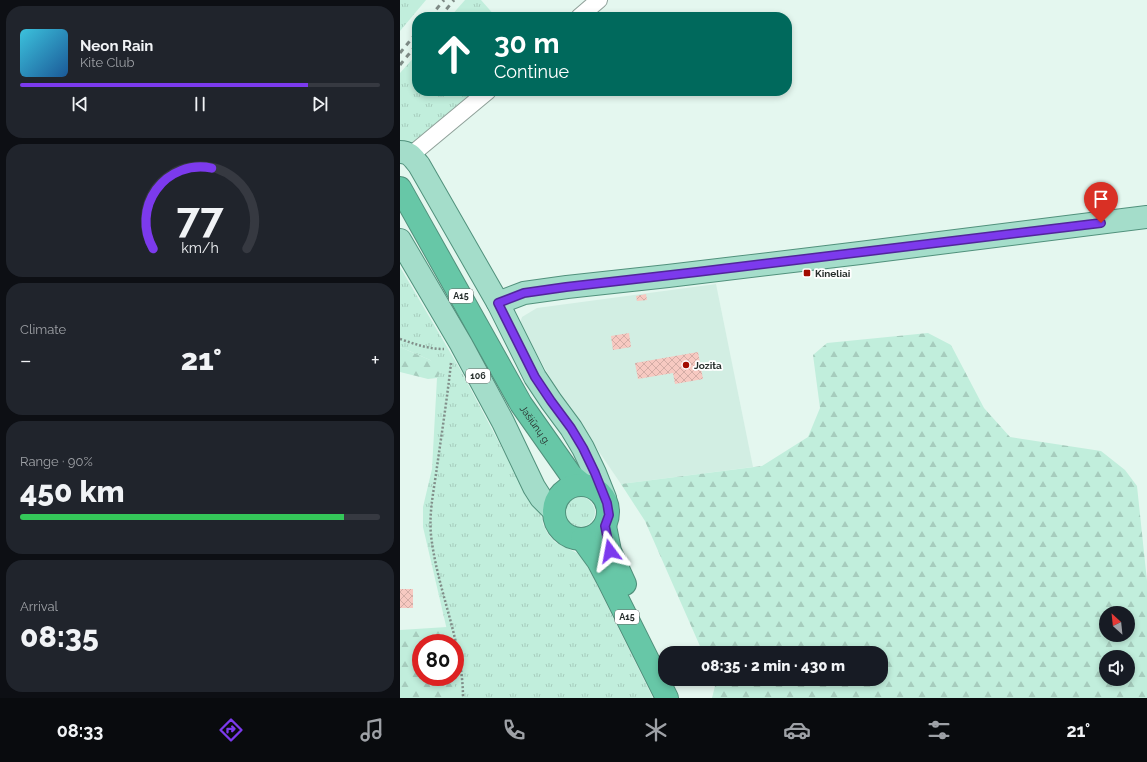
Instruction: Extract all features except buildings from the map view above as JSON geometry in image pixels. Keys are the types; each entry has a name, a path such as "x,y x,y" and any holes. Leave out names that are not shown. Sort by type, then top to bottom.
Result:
{"highway":[{"name":"A15","path":"400,188 521,404"},
{"name":"Jašiūnų g.","path":"521,404 571,475 582,484 591,486 599,491 605,498"},
{"name":"Jašiūnų g.","path":"521,404 537,445 553,476 557,502 556,520 558,527 562,532 575,539 582,539"},
{"path":"557,502 567,489 574,485 582,484"},
{"name":"A15","path":"605,498 609,515 605,526 610,551 658,653"},
{"path":"582,539 595,536 605,526"},
{"name":"A15","path":"582,539 598,561 667,698"},
{"path":"673,686 679,698"}],"main road":[{"path":"406,154 419,165 498,303 535,377 571,428 583,448 605,498"},
{"path":"498,303 524,293 566,287 837,256 1147,217"},
{"name":"106","path":"400,240 456,347 503,422 534,487 541,498 557,502"}],"street":[{"path":"584,12 599,0"},
{"path":"406,154 481,96"}],"path":[{"path":"400,338 419,346 435,349 456,347 430,509 431,534 440,586 456,644 463,686 463,698"}],"shaded area":[{"path":"716,284 753,467 621,484 557,390 520,323 522,317 537,308"}],"green space":[{"path":"400,0 426,0 416,12 412,12 412,17 400,31"},
{"path":"465,0 481,0 492,12 454,12"},
{"path":"412,60 412,96 475,96 415,143 400,142 400,73"},
{"path":"400,267 460,369 529,499 541,513 543,524 548,534 555,542 577,553 585,561 653,698 455,698 455,686 464,686 464,634 448,634 423,527 423,507 432,469 437,378 441,372 430,360 400,347"},
{"path":"928,333 951,345 984,408 1010,437 1101,451 1125,470 1137,486 1147,581 1147,698 712,698 715,686 888,686 888,646 700,646 645,521 621,484 762,466 808,437 820,408 813,355 827,343"},
{"path":"400,347 430,360 439,366 441,372 437,378 428,379 400,372"},
{"path":"580,497 591,501 595,512 591,523 580,527 569,523 565,512 569,501"},
{"path":"447,627 448,634 412,634 412,686 455,686 455,698 400,698 400,630"}],"railway":[{"path":"434,12 444,0"},
{"path":"444,12 454,0"},
{"path":"400,53 412,38"},
{"path":"400,65 412,50"}],"place":[{"name":"Kineliai","path":"807,273"},
{"name":"Jozita","path":"686,365"}],"route":[{"path":"610,551 605,526 609,515 607,503 595,473 571,428 535,377 498,303 524,293 566,287 653,278 1101,223"}]}
